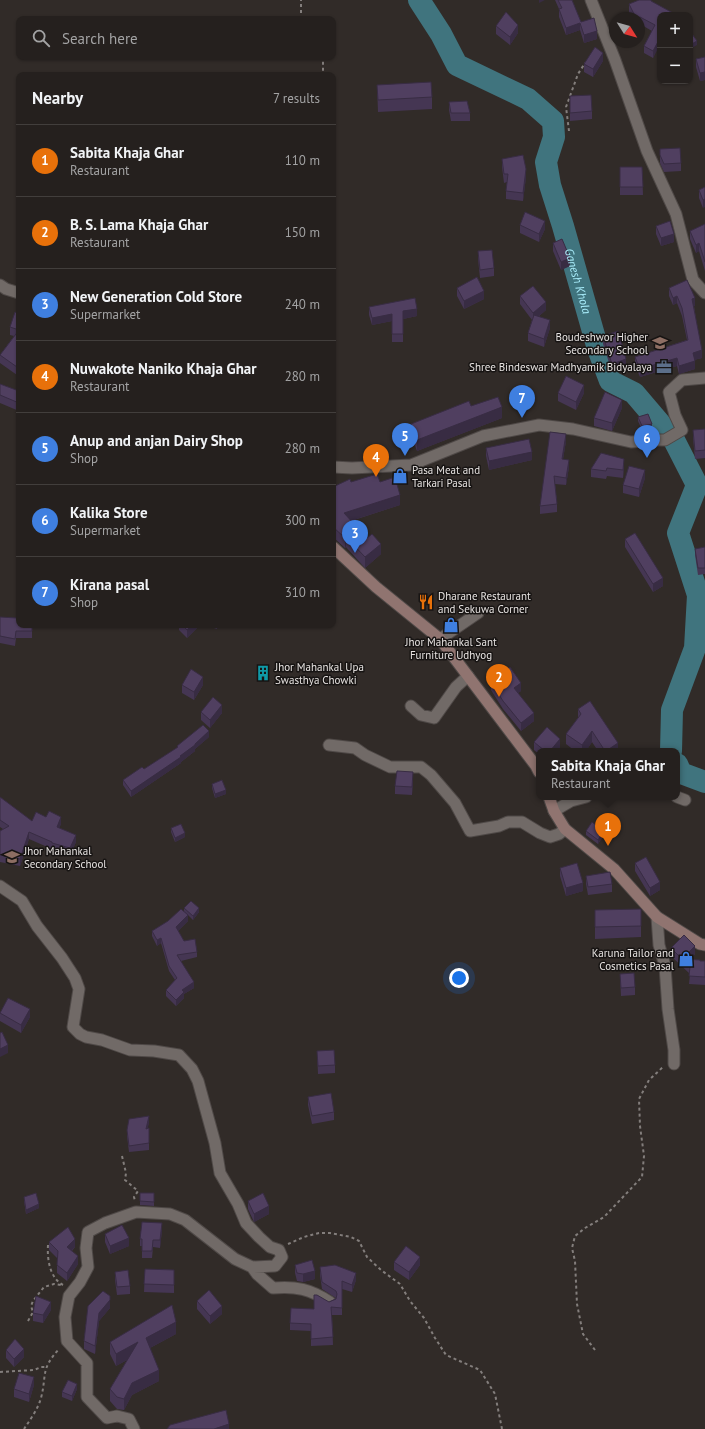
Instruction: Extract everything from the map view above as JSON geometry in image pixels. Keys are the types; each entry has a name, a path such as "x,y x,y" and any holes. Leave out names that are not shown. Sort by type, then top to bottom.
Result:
{"main road":[{"path":"336,550 376,587 440,639 536,766"},
{"path":"550,800 554,811 565,829 614,869 657,917 700,944 705,945"}],"street":[{"path":"591,0 612,53 647,151 676,214 693,280 705,293"},
{"path":"0,285 6,289 16,292"},
{"path":"336,467 352,468 411,465 482,436 539,425 573,429 631,442 665,440 682,430 675,414 669,392 682,380 705,378"},
{"path":"440,639 478,613"},
{"path":"411,706 421,715 434,718 456,687 468,676"},
{"path":"329,745 355,748 365,755 390,767 421,767 431,775 455,803 470,832 500,826 508,822 522,822 550,837 559,834 565,829"},
{"path":"554,811 575,800"},
{"path":"0,886 22,902 76,978 79,989 73,1027 80,1034 130,1050 154,1051 179,1055 192,1069 198,1081 215,1143 220,1173 238,1204 246,1223 270,1247 279,1250 282,1257 275,1266 252,1267 235,1259 185,1220 170,1214 136,1212 105,1223 88,1232 86,1248 88,1267 80,1282 69,1296 64,1317 67,1341 87,1363 88,1397 107,1418 117,1416 129,1419 134,1429"},
{"path":"657,917 659,945 665,966 668,1009 674,1050 674,1064"},
{"path":"252,1267 257,1274 273,1288 288,1286 305,1289 330,1302"}],"path":[{"path":"301,0 301,16"},
{"path":"323,60 323,72"},
{"path":"569,131 566,107 578,74 587,60"},
{"path":"595,1350 583,1334 577,1304 575,1262 572,1248 575,1236 585,1228 604,1217 642,1177 644,1156 640,1126 640,1099 648,1080 662,1067 674,1064"},
{"path":"122,1156 126,1173 125,1180 138,1191 134,1197 136,1212"},
{"path":"279,1250 291,1242 304,1237 319,1234 330,1233 351,1237 359,1241 367,1258 400,1284 410,1301 424,1318 446,1355 480,1370 495,1394 502,1429"},
{"path":"48,1246 47,1258 53,1277 62,1285"},
{"path":"28,1321 33,1312 31,1306 32,1301 44,1287 54,1284 69,1284 75,1281 80,1282"},
{"path":"24,1429 41,1399 46,1367 52,1357 67,1341"},
{"path":"0,1372 34,1370 41,1367 46,1367"}],"building":[{"path":"558,0 572,0 581,22 594,18 597,31 584,35 580,23 566,28 559,9 562,8"},
{"path":"639,0 651,0 671,12 657,12 657,44 653,51 645,47 645,44 655,25 645,20 645,12 633,12 629,4"},
{"path":"506,12 518,25 510,37 496,26"},
{"path":"693,35 697,41 693,43"},
{"path":"595,47 603,53 593,69 584,64"},
{"path":"705,57 705,72 700,73 696,59"},
{"path":"431,82 432,97 378,100 377,85"},
{"path":"591,95 592,111 570,113 570,96"},
{"path":"467,101 470,113 451,113 449,102"},
{"path":"680,148 681,163 664,164 660,155 660,149"},
{"path":"523,155 526,169 523,193 506,191 508,174 504,174 502,159"},
{"path":"620,167 642,167 643,187 620,187"},
{"path":"705,187 705,199 703,200 699,190"},
{"path":"525,212 545,221 539,234 520,225"},
{"path":"670,221 674,234 661,238 656,226"},
{"path":"705,224 705,262 699,243 696,245 690,231"},
{"path":"562,239 570,258 561,262 553,243"},
{"path":"492,250 494,268 480,270 478,251"},
{"path":"477,277 484,291 464,301 457,288"},
{"path":"687,280 695,298 692,299 702,350 693,353 695,361 679,366 677,358 640,369 635,357 688,340 682,308 677,296 673,298 669,288"},
{"path":"533,286 546,302 533,313 520,296"},
{"path":"415,298 417,309 403,311 403,334 392,334 392,314 372,318 369,307"},
{"path":"15,312 16,329 10,327"},
{"path":"534,315 550,320 544,339 528,333"},
{"path":"618,331 626,359 612,364 603,336"},
{"path":"16,334 16,366 0,355"},
{"path":"566,376 584,385 576,402 558,393"},
{"path":"0,384 16,390 16,402 0,395"},
{"path":"605,392 622,400 612,423 594,418"},
{"path":"498,397 502,407 417,440 411,424 469,401 471,406"},
{"path":"648,414 652,424 642,426 638,417"},
{"path":"705,429 705,450 695,451 693,430"},
{"path":"550,432 566,434 562,459 569,460 566,478 554,476 557,504 540,506"},
{"path":"529,439 532,452 489,461 486,448"},
{"path":"601,453 624,459 623,470 607,468 606,471 591,469"},
{"path":"629,466 645,470 639,489 623,485"},
{"path":"377,474 380,482 395,477 400,495 344,513 367,538 372,534 381,544 365,557 346,537 345,538 336,530 336,486 350,479 351,482"},
{"path":"635,533 663,578 653,584 625,539"},
{"path":"705,547 705,568 698,568 695,549"},
{"path":"0,617 16,618 16,628 32,628 32,631 16,631 15,639 0,636"},
{"path":"510,667 521,683 514,688 534,713 521,723 503,701 491,682"},
{"path":"191,669 203,677 194,692 182,685"},
{"path":"213,697 222,705 210,720 201,712"},
{"path":"590,701 618,743 610,748 603,748 592,731 582,745 566,734 581,714 578,709"},
{"path":"203,725 209,731 195,745 180,756 181,757 131,791 123,780 142,767 144,769 178,747 177,746"},
{"path":"547,727 560,739 552,748 541,748 534,742"},
{"path":"397,771 413,772 412,787 395,786"},
{"path":"222,780 226,790 215,794 212,784"},
{"path":"0,797 32,821 36,812 46,817 49,811 61,817 57,827 76,835 70,848 52,843 29,832 20,859 0,855 0,831 9,826 0,820"},
{"path":"592,822 604,831 598,840 586,831"},
{"path":"181,824 185,833 175,838 171,828"},
{"path":"646,857 660,882 650,888 635,863"},
{"path":"577,863 583,883 566,888 560,868"},
{"path":"610,872 612,884 588,887 586,876"},
{"path":"191,901 199,908 193,916 184,908"},
{"path":"181,909 188,915 176,927 184,941 195,939 197,952 177,955 194,982 182,990 184,992 176,1000 166,990 177,978 169,966 161,938 157,940 152,931 168,921"},
{"path":"641,909 641,926 595,927 595,910"},
{"path":"684,935 695,946 682,959 671,948"},
{"path":"683,959 705,961 705,977 689,976 690,967"},
{"path":"634,973 635,987 621,988 620,974"},
{"path":"8,998 30,1009 21,1025 0,1013"},
{"path":"2,1032 8,1045 0,1049 0,1033"},
{"path":"334,1050 335,1065 318,1066 317,1051"},
{"path":"331,1093 334,1112 312,1116 308,1097"},
{"path":"149,1116 146,1129 149,1128 149,1143 129,1146 127,1130 129,1119"},
{"path":"36,1193 39,1204 26,1210 24,1197"},
{"path":"140,1193 154,1193 154,1202 140,1201"},
{"path":"263,1193 269,1206 254,1214 248,1201"},
{"path":"142,1222 162,1223 160,1240 153,1240 152,1251 142,1251 142,1239 140,1239"},
{"path":"122,1225 129,1238 110,1246 105,1234"},
{"path":"68,1227 75,1239 67,1247 78,1256 67,1273 57,1265 58,1251 49,1242"},
{"path":"406,1246 420,1257 409,1272 394,1262"},
{"path":"312,1260 315,1271 303,1274 297,1273 295,1265"},
{"path":"335,1265 356,1273 352,1285 342,1281 342,1308 331,1307 333,1337 311,1339 311,1324 290,1323 291,1308 314,1309 314,1295 317,1295 329,1302 336,1299 336,1291 322,1282 320,1267"},
{"path":"145,1269 174,1270 174,1285 144,1284"},
{"path":"128,1270 130,1286 117,1287 115,1272"},
{"path":"209,1290 222,1306 210,1316 197,1301"},
{"path":"103,1291 110,1296 110,1300 99,1313 95,1346 84,1341 88,1306"},
{"path":"36,1296 51,1302 43,1315 33,1313"},
{"path":"172,1305 176,1322 146,1338 159,1370 132,1383 124,1399 117,1397 110,1389 138,1342 116,1354 110,1342"},
{"path":"15,1339 24,1349 14,1359 6,1350"},
{"path":"19,1373 34,1377 29,1394 14,1389"},
{"path":"68,1380 77,1384 72,1396 62,1392"},
{"path":"226,1410 229,1424 214,1429 167,1429 170,1425"}],"waterway":[{"name":"Ganesh Khola","path":"419,0 441,34 457,65 528,99 553,121 554,137 546,162 550,185 598,349 610,381 634,393 674,440 697,485 678,533 698,595 695,648 672,710 671,748"},
{"name":"Ganesh Khola","path":"680,771 681,773 705,782"}],"place":[{"name":"Boudeshwor Higher Secondary School","path":"660,343"},
{"name":"Shree Bindeswar Madhyamik Bidyalaya","path":"664,367"},
{"name":"Kirana pasal","path":"522,418"},
{"name":"Anup and anjan Dairy Shop","path":"405,456"},
{"name":"Kalika Store","path":"647,458"},
{"name":"Pasa Meat and Tarkari Pasal","path":"400,476"},
{"name":"Nuwakote Naniko Khaja Ghar","path":"376,477"},
{"name":"New Generation Cold Store","path":"355,553"},
{"name":"Dharane Restaurant and Sekuwa Corner","path":"426,602"},
{"name":"Jhor Mahankal Sant Furniture Udhyog","path":"451,625"},
{"name":"Jhor Mahankal Upa Swasthya Chowki","path":"263,673"},
{"name":"B. S. Lama Khaja Ghar","path":"499,697"},
{"name":"Sabita Khaja Ghar","path":"608,846"},
{"name":"Jhor Mahankal Secondary School","path":"12,857"},
{"name":"Karuna Tailor and Cosmetics Pasal","path":"686,959"}]}
